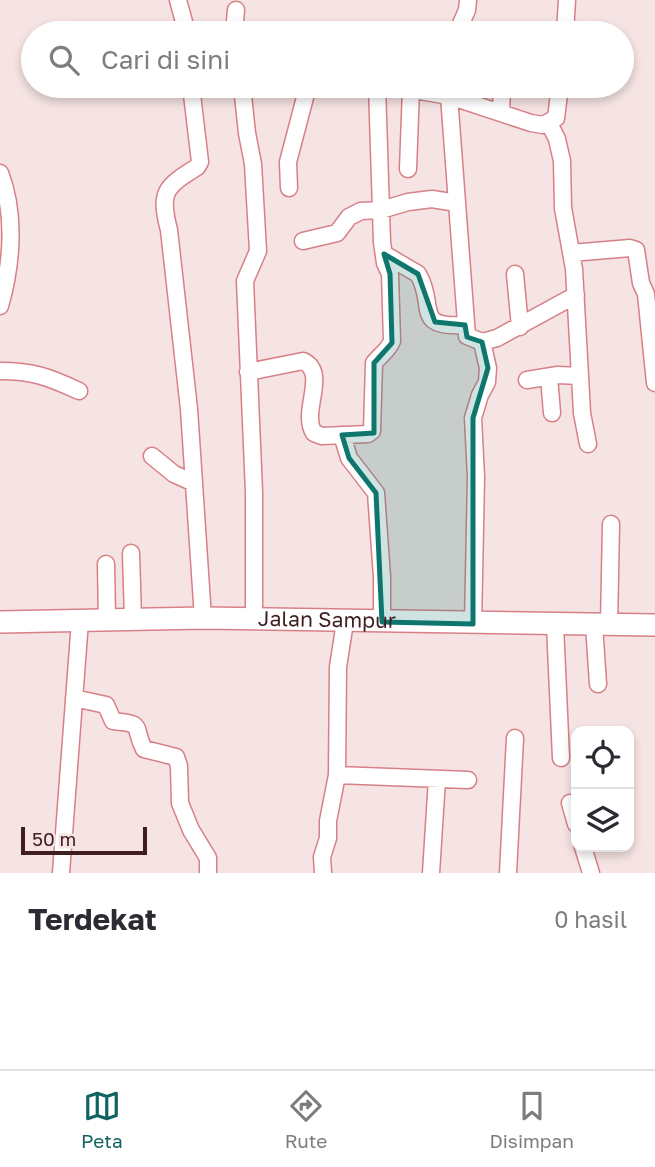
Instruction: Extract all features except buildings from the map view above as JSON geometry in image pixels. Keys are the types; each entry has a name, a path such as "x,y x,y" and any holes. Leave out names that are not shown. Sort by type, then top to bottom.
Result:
{"main road":[{"name":"Jalan Sampur","path":"0,622 203,618 655,625"}],"street":[{"path":"178,0 184,21"},
{"path":"462,21 468,0"},
{"path":"565,21 566,0"},
{"path":"235,21 236,10"},
{"path":"192,98 200,162 197,167 170,185 164,194 164,210 169,230 181,336 203,618"},
{"path":"243,98 253,164 258,251 245,281 254,492 254,619"},
{"path":"289,188 288,162 305,98"},
{"path":"248,372 303,361 308,363 313,368 314,380 308,421 314,433 322,436 372,431 374,363 387,351 392,341 390,274 384,254 381,210 377,98"},
{"path":"408,169 411,98"},
{"path":"453,98 457,203 467,336 482,342 497,338 576,295"},
{"path":"461,98 465,102 531,123 549,123 556,118 558,98"},
{"path":"501,113 502,98"},
{"path":"549,123 557,139 562,161 563,208 576,295 582,413 588,444"},
{"path":"0,173 7,191 11,246 6,286 0,306"},
{"path":"303,241 337,233 353,214 361,211 381,210 408,202 432,199 457,203"},
{"path":"571,253 630,248 636,250 641,283 646,294 655,383"},
{"path":"384,254 418,274 428,312 435,322 443,326 465,325"},
{"path":"515,274 520,327"},
{"path":"473,624 476,477 473,418 487,382 488,368 482,342"},
{"path":"0,371 24,371 44,375 79,391"},
{"path":"527,380 580,376"},
{"path":"549,377 552,413"},
{"path":"342,435 349,458 376,493 382,622"},
{"path":"152,456 174,474 194,483"},
{"path":"597,684 611,524"},
{"path":"131,553 133,620"},
{"path":"106,564 107,620"},
{"path":"61,873 80,621"},
{"path":"323,873 322,857 328,838 328,821 337,775 338,667 345,622"},
{"path":"555,625 561,758"},
{"path":"74,698 106,705 113,721 133,723 138,728 144,749 176,757 179,766 180,803 191,830 208,858 208,873"},
{"path":"508,873 515,738"},
{"path":"337,775 468,780"},
{"path":"431,873 438,779"},
{"path":"585,852 591,873"}],"highlighted area":[{"path":"384,254 418,274 435,322 465,325 467,337 482,342 488,368 473,418 473,624 382,622 376,493 349,458 342,435 374,433 374,363 392,343 390,274"}]}
